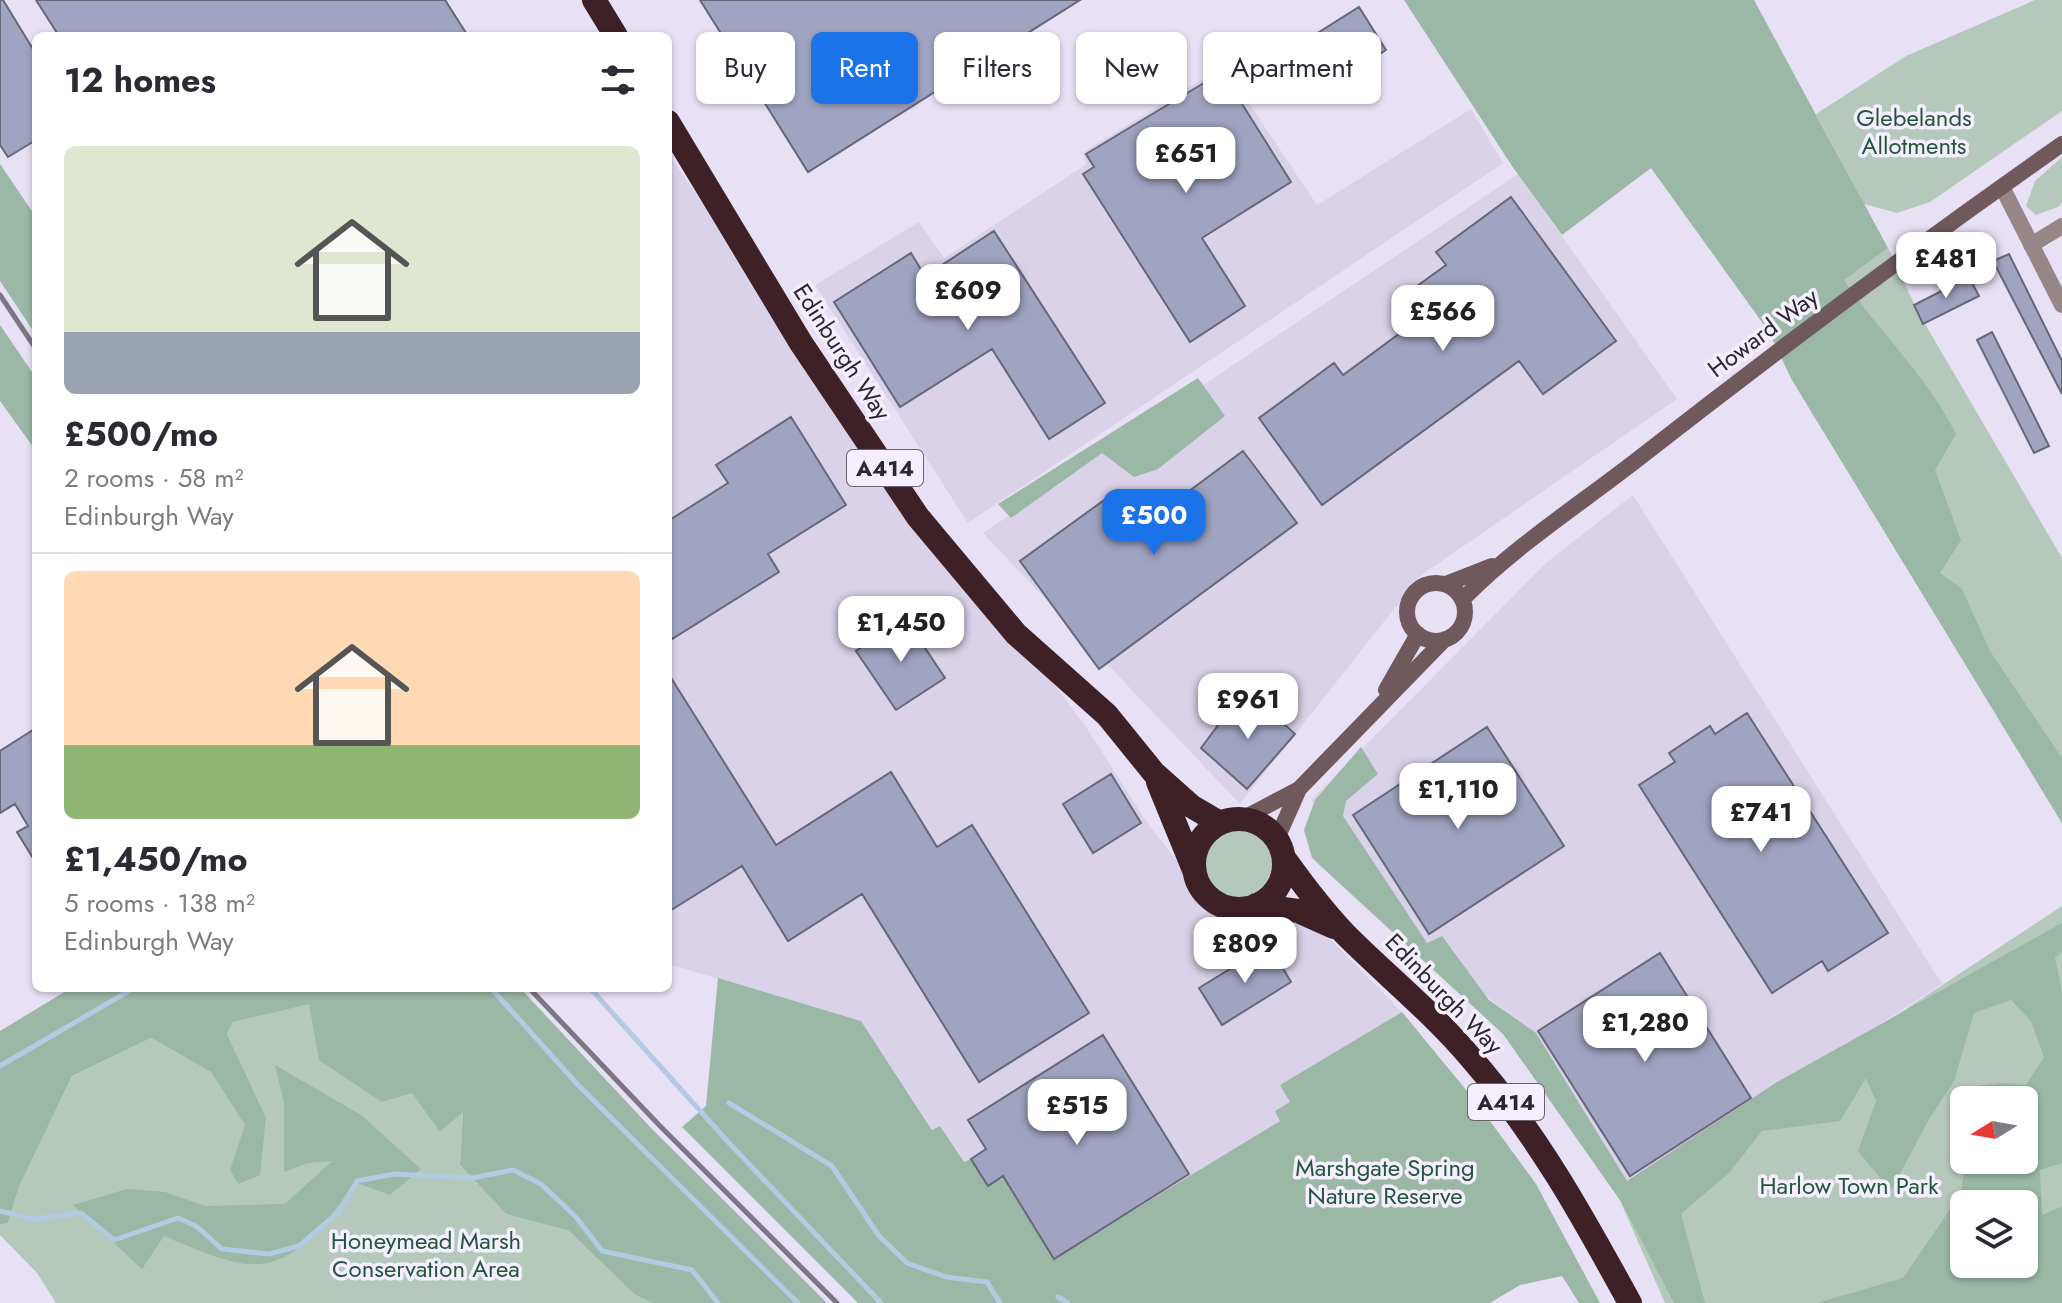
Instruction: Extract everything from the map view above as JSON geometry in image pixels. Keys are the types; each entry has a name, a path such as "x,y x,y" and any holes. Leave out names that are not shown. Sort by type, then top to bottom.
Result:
{"highway":[{"path":"594,0 614,32"},
{"name":"Edinburgh Way","path":"672,129 801,343 918,517 1016,634 1107,715 1154,773 1191,806 1231,821"},
{"name":"Edinburgh Way","path":"1154,773 1179,826 1195,872"},
{"path":"1231,821 1265,828 1283,854 1279,884 1269,897 1256,905 1234,908 1211,899 1195,872 1196,851 1207,832 1231,821"},
{"name":"Edinburgh Way","path":"1283,854 1303,886 1342,931 1470,1056 1533,1136 1584,1218 1630,1303"},
{"name":"Edinburgh Way","path":"1256,905 1298,911 1342,931"}],"street":[{"name":"Howard Way","path":"1463,599 1497,564 1553,526 1761,363 2062,144"},
{"path":"2002,187 2062,305"},
{"path":"2031,245 2062,226"},
{"name":"Howard Way","path":"1446,584 1497,564"},
{"path":"1283,854 1279,834 1299,789 1378,705 1461,627 1465,609 1463,599 1446,584 1428,584 1413,594 1407,611 1412,628 1435,641 1445,639"},
{"path":"1378,705 1418,634"},
{"path":"1231,821 1299,789"}],"shaded area":[{"path":"1203,79 1203,104 1249,104 1317,205 1471,109 1503,163 968,523 815,285 919,222 944,258 1087,164 1082,153 1162,104 1187,104 1187,89"},
{"path":"672,160 801,343 1088,730 1148,824 1219,914 1320,929 1402,1012 1281,1085 1290,1102 1281,1120 1054,1259 1003,1177 988,1186 971,1159 964,1163 940,1126 933,1130 861,1021 672,965"},
{"path":"1518,174 1677,399 1420,576 1240,804 983,533"},
{"path":"1633,495 1942,984 1628,1187 1528,1031 1417,936 1311,800 1546,563"}],"green space":[{"path":"1404,0 1754,0 1888,248 1844,280 1932,393 1956,434 1935,470 1961,540 1940,573 1962,589 1990,651 2062,758 2062,823 1792,380 1769,332 1651,168 1562,235 1512,166"},
{"name":"Glebelands Allotments","path":"2035,0 2062,0 2062,111 1930,202 1897,213 1864,204 1816,114 1906,56"},
{"path":"2062,157 2062,203 2036,215 2026,206 2035,181"},
{"path":"0,164 32,211 32,329 0,281"},
{"path":"1888,248 1918,312 2062,558 2062,823 1792,380 1769,332"},
{"path":"0,325 32,372 32,445 0,401"},
{"path":"1198,378 1225,416 1158,469 1134,477 1102,453 1011,518 998,504"},
{"path":"1361,747 1378,774 1346,801 1343,816 1427,943 1442,936 1489,1000 1536,1033 1627,1181 1777,1082 2062,923 2062,952 2055,957 2062,992 2062,1163 2040,1170 2042,1215 2062,1206 2062,1303 1817,1303 1903,1278 1950,1210 1950,1278 2038,1278 2038,1190 1961,1190 1964,1174 2038,1174 2038,1086 1977,1086 2000,1083 2026,1085 2044,1057 2031,1021 2011,1000 1974,1013 1954,1081 1928,1121 1891,1191 1858,1151 1876,1101 1866,1078 1840,1121 1762,1131 1729,1173 1681,1214 1705,1303 1674,1303 1622,1203 1503,1034 1312,858 1304,830 1315,800"},
{"path":"1238,829 1262,839 1272,863 1262,887 1238,897 1214,887 1204,863 1214,839"},
{"name":"Harlow Town Park","path":"2062,906 2062,1303 1665,1303 1621,1203 1785,1089"},
{"name":"Marshgate Spring Nature Reserve","path":"718,978 861,1021 932,1130 940,1126 964,1162 971,1159 988,1186 1003,1176 1055,1258 1280,1121 1275,1111 1290,1102 1280,1085 1402,1012 1476,1102 1536,1184 1600,1303 1579,1303 1562,1276 1520,1285 1490,1303 858,1303 682,1127 706,1106"},
{"path":"64,992 524,992 652,1129 827,1303 653,1303 635,1295 569,1231 506,1214 460,1165 463,1112 440,1132 412,1093 382,1102 319,1060 309,1004 233,1022 227,1034 266,1117 260,1175 238,1184 230,1170 245,1125 211,1072 151,1038 72,1076 19,1187 8,1223 0,1225 0,1031"},
{"name":"Honeymead Marsh Conservation Area","path":"310,1003 412,1093 463,1111 460,1165 506,1214 569,1231 635,1295 653,1303 56,1303 37,1273 0,1235 0,1225 8,1223 19,1187 72,1076 151,1038 211,1072 246,1125 266,1117 227,1034 232,1022"},
{"path":"275,1065 361,1115 421,1169 390,1195 354,1182 326,1222 302,1246 275,1261 259,1264 224,1259 164,1236 142,1269 73,1205 127,1189 165,1192 205,1206 285,1204 332,1161 308,1163 284,1172 284,1103"}],"building":[{"path":"0,0 3,0 32,47 32,142 8,157 0,145"},
{"path":"36,0 445,0 465,32 56,32"},
{"path":"700,0 1080,0 1029,32 934,32 934,92 918,102 918,32 811,32 811,104 916,104 808,172 765,104 795,104 795,32 720,32"},
{"path":"1359,7 1375,32 1319,32"},
{"path":"1203,83 1203,104 1242,104 1291,182 1202,238 1245,306 1190,342 1083,174 1094,167 1086,154 1169,104 1187,104 1187,93"},
{"path":"1511,197 1616,341 1543,394 1519,361 1322,505 1259,418 1334,363 1343,375 1415,322 1398,300 1446,265 1436,252"},
{"path":"994,231 1105,403 1049,439 992,349 900,407 834,302 911,253 925,276"},
{"path":"2009,254 2062,361 2062,394 1993,261"},
{"path":"1969,277 1979,296 1923,324 1914,305"},
{"path":"1992,332 2049,446 2034,453 1977,340"},
{"path":"791,417 846,505 768,554 779,572 672,639 672,518 728,483 716,465"},
{"path":"1243,451 1297,523 1099,669 1020,561 1118,490 1145,524"},
{"path":"905,618 945,678 896,710 856,651"},
{"path":"672,679 776,845 891,772 937,847 972,825 1089,1013 979,1082 862,894 788,941 742,866 672,910"},
{"path":"1251,694 1295,734 1247,789 1201,748 1228,712 1232,716"},
{"path":"1747,713 1888,933 1828,971 1822,961 1772,993 1639,785 1675,762 1669,753 1710,726 1715,734"},
{"path":"1487,727 1564,846 1429,934 1353,815"},
{"path":"32,731 32,856 17,832 28,826 15,804 0,813 0,751"},
{"path":"1111,774 1141,823 1093,853 1063,804"},
{"path":"1269,945 1291,982 1222,1025 1199,988"},
{"path":"1660,953 1751,1098 1630,1176 1538,1031"},
{"path":"1103,1035 1189,1174 1054,1259 1003,1176 988,1186 971,1159 986,1149 968,1120"}],"waterway":[{"path":"0,1066 127,992"},
{"path":"495,992 578,1085 798,1303"},
{"path":"594,992 729,1143 881,1303"},
{"path":"729,1103 832,1166 879,1236 907,1263 946,1277 987,1282 1000,1303"},
{"path":"0,1211 33,1219 81,1213 114,1240 178,1218 196,1226 222,1249 269,1254 299,1246 340,1211 357,1181 394,1174 472,1178 513,1170 541,1184 576,1217 602,1251 692,1270 718,1303"},
{"path":"1058,1297 1068,1303"}],"railway":[{"path":"0,295 32,343"},
{"path":"533,992 660,1126 837,1303"}]}
